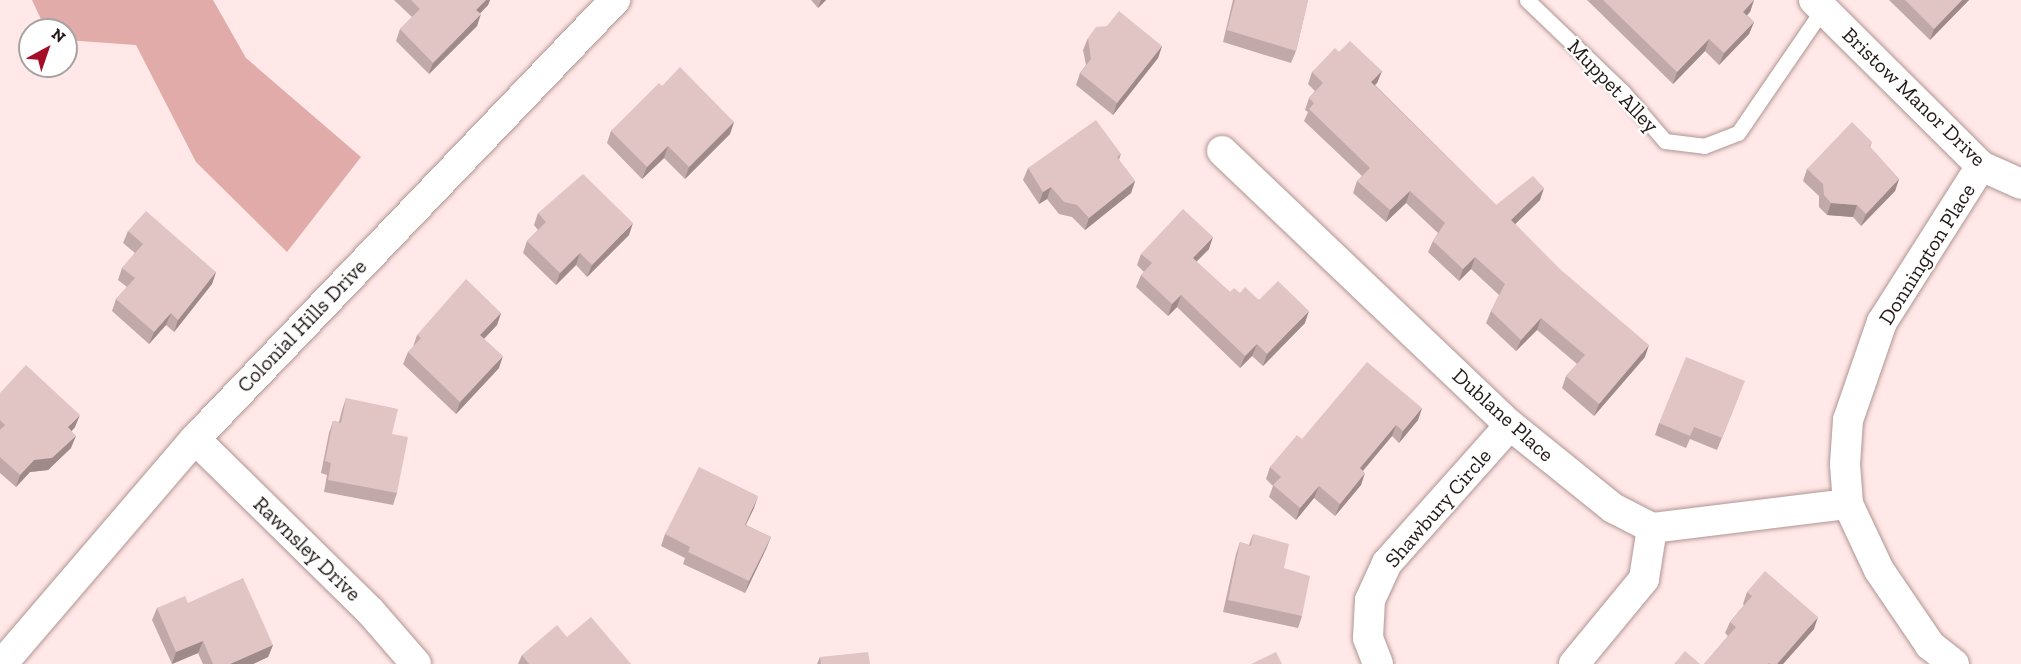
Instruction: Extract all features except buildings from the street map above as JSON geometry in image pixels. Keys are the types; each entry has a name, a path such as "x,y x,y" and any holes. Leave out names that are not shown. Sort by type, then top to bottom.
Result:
{"street":[{"name":"Colonial Hills Drive","path":"2,664 195,439 603,4"},
{"name":"Bristow Manor Drive","path":"1819,4 1981,166 2021,184"},
{"name":"Dublane Place","path":"1222,151 1510,425 1613,508 1652,528"},
{"name":"Donnington Place","path":"1954,664 1930,645 1878,570 1848,504 1848,420 1882,322 1981,166"},
{"name":"Shawbury Circle","path":"1378,664 1368,638 1370,600 1387,563 1510,425"},
{"name":"Rawnsley Drive","path":"195,439 370,611 416,664"},
{"path":"1574,664 1644,579 1652,528 1848,504"}],"lane":[{"name":"Muppet Alley","path":"1527,0 1623,91 1665,141 1704,146 1738,133 1819,4"}],"shaded area":[{"path":"32,0 213,0 246,58 361,157 287,252 196,162 136,45 78,41 78,18 40,18"}]}
